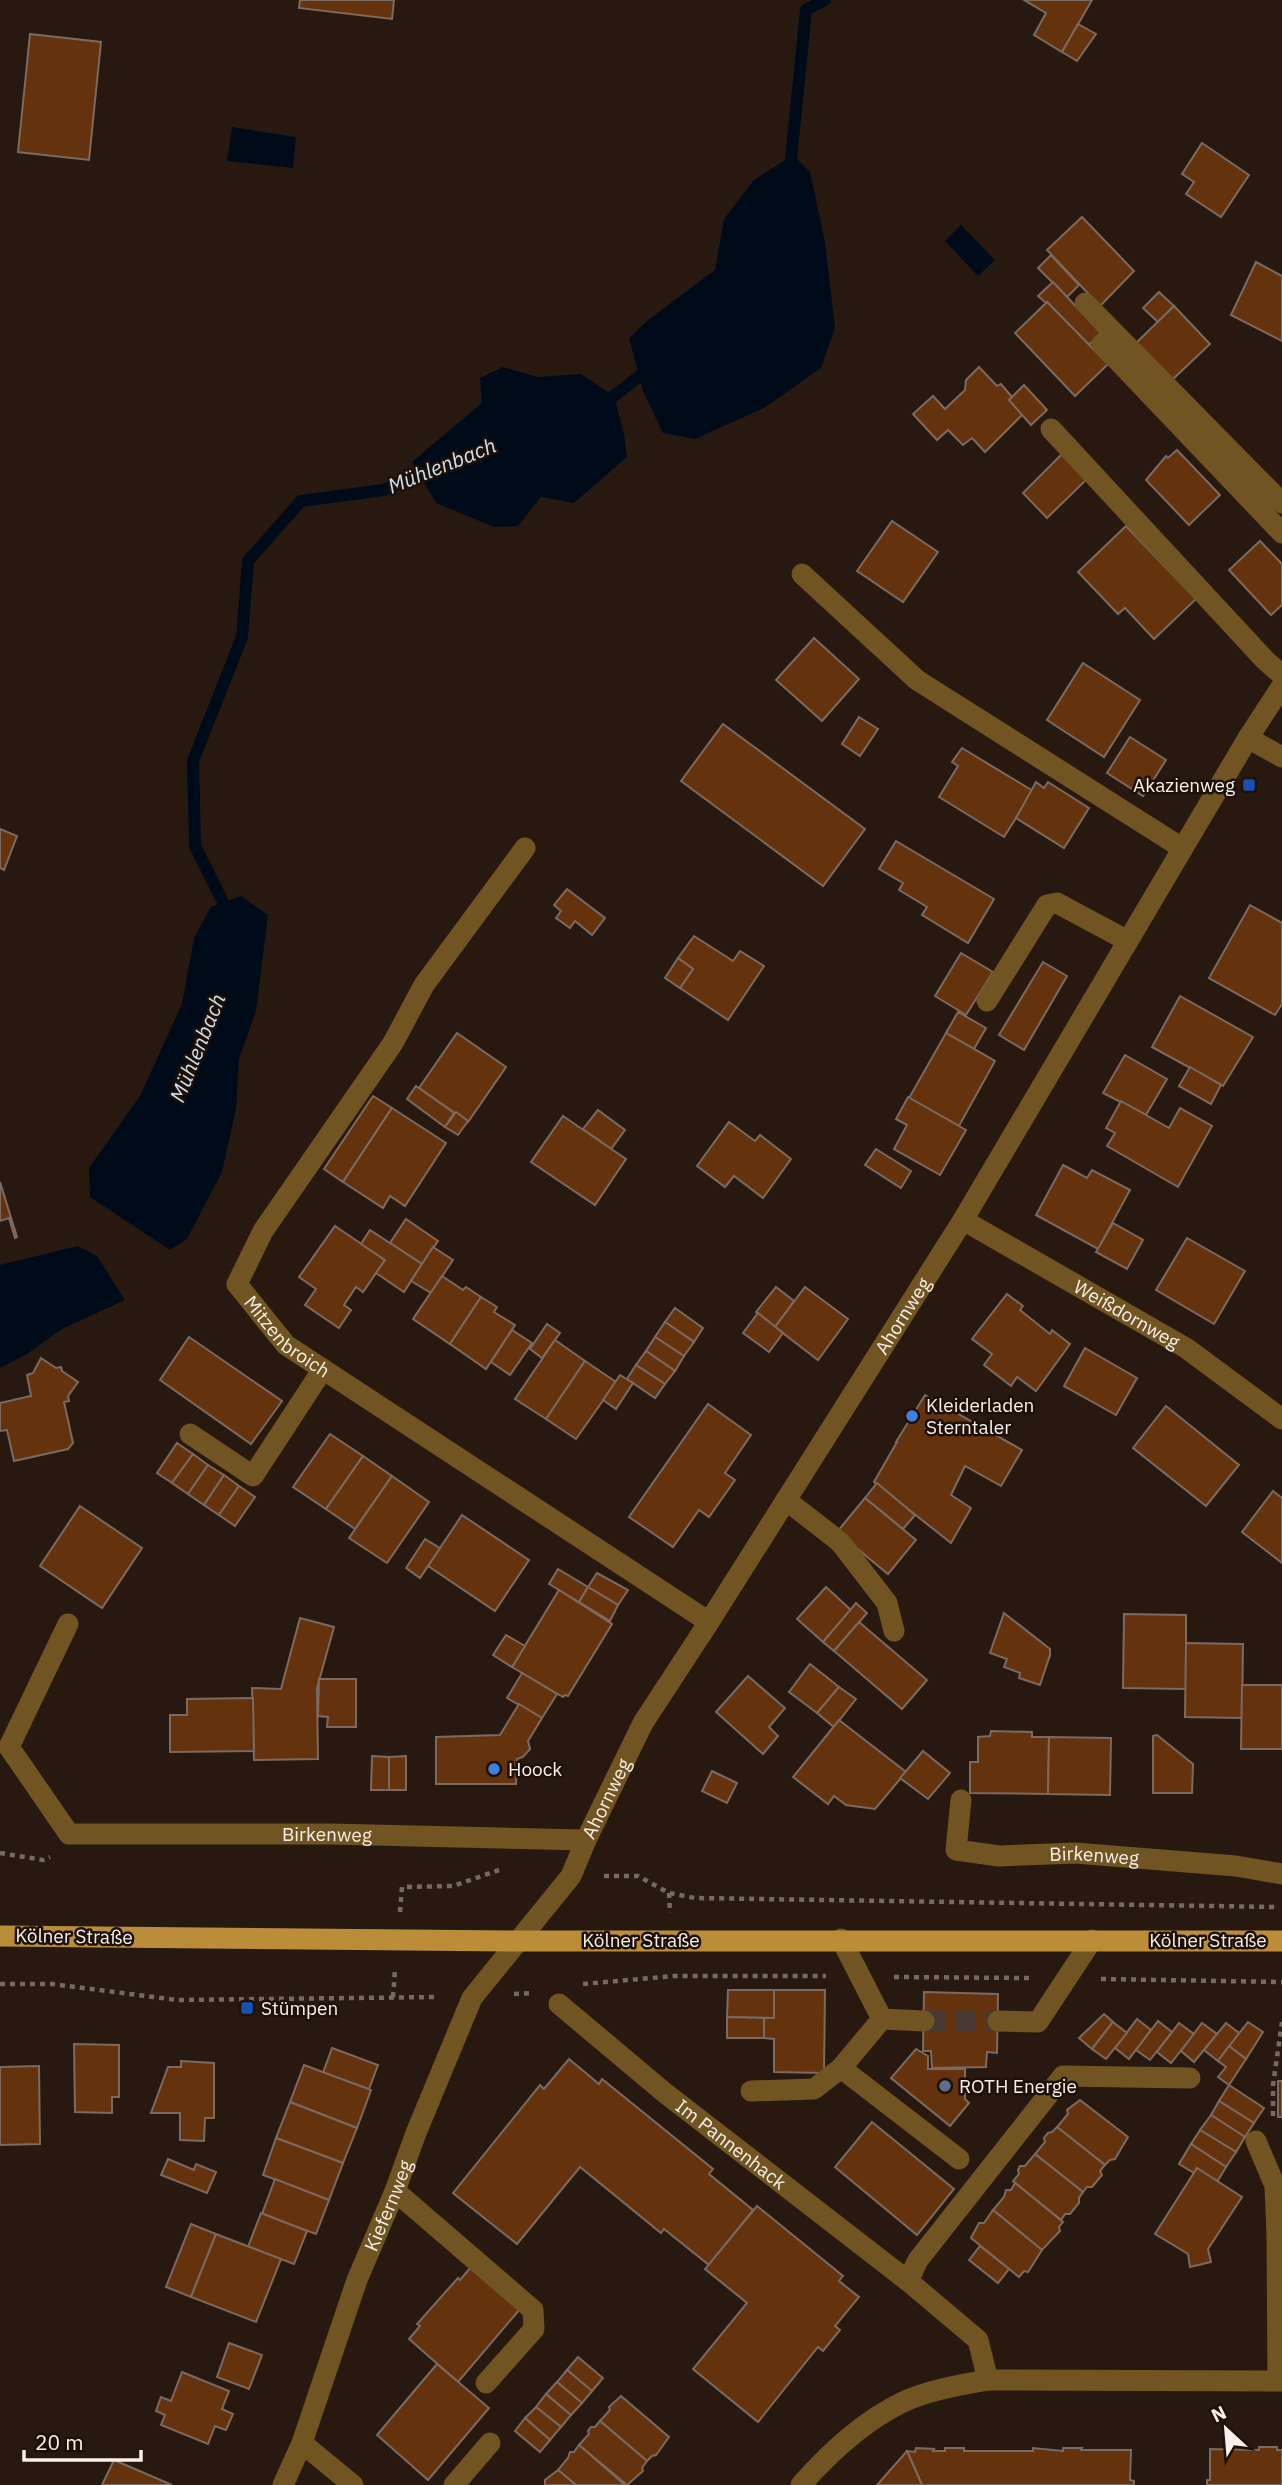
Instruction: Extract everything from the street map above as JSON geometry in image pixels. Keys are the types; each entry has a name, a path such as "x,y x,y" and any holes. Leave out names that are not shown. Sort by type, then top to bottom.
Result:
{"main road":[{"name":"Kölner Straße","path":"0,1936 519,1941 1282,1941"}],"street":[{"path":"1086,303 1282,503"},
{"path":"1102,344 1282,533"},
{"path":"1051,429 1265,660 1282,675"},
{"path":"802,574 917,680 1182,848"},
{"name":"Ahornweg","path":"519,1941 571,1876 643,1723 963,1220 1182,848 1282,686"},
{"path":"1248,738 1282,757"},
{"name":"Mitzenbroich","path":"525,848 424,985 393,1043 263,1231 237,1284 286,1345 709,1622"},
{"path":"987,1000 1046,905 1057,903 1128,941"},
{"name":"Weißdornweg","path":"963,1220 1186,1348 1282,1419"},
{"path":"190,1434 253,1476 323,1369"},
{"path":"786,1500 841,1542 887,1603 894,1631"},
{"name":"Birkenweg","path":"68,1624 9,1747 69,1834 330,1834 586,1840"},
{"name":"Birkenweg","path":"961,1800 956,1850 999,1856 1075,1853 1236,1866 1282,1874"},
{"path":"841,1940 882,2018"},
{"path":"998,2021 1038,2022 1092,1940"},
{"name":"Kiefernweg","path":"283,2485 302,2443 357,2280 396,2191 416,2133 472,1998 519,1941"},
{"name":"Im Pannenhack","path":"565,1996 665,2093 908,2281 978,2340 988,2380"},
{"path":"882,2018 923,2021"},
{"path":"751,2091 814,2089 841,2068 882,2018"},
{"path":"841,2068 959,2159"},
{"path":"908,2281 918,2260 1063,2076 1190,2078"},
{"path":"801,2485 858,2431 904,2402 953,2386 988,2380 1280,2381 1280,2235 1275,2186 1256,2141"},
{"path":"396,2191 533,2310 534,2329 486,2384"},
{"path":"302,2443 353,2485"},
{"path":"454,2485 490,2443"}],"path":[{"path":"571,1876 638,1875 669,1893 695,1898 1282,1907"},
{"path":"565,1996 674,1976 1282,1982"},
{"path":"0,1984 52,1984 177,2000 472,1998 535,1993"},
{"path":"1273,2122 1273,2085 1282,2022"}],"water":[{"path":"232,127 296,137 293,168 227,161"},
{"path":"793,155 810,172 825,242 835,328 821,368 764,408 695,439 663,433 643,391 629,338 648,320 715,270 724,219 754,180"},
{"path":"961,225 995,260 978,276 945,241"},
{"path":"503,367 538,377 581,374 614,396 627,457 574,503 541,497 518,526 494,527 436,503 412,462 482,403 480,378"},
{"path":"241,896 268,915 256,1011 239,1059 236,1109 222,1172 187,1239 170,1250 90,1197 89,1168 140,1096 182,1004 194,938 211,907"},
{"path":"78,1246 97,1256 125,1300 62,1329 27,1354 0,1368 0,1265"}],"building":[{"path":"300,0 394,0 392,19 299,8"},
{"path":"1024,0 1092,0 1062,52 1034,35 1046,13"},
{"path":"1078,24 1096,34 1077,61 1062,52"},
{"path":"30,34 101,42 89,160 18,152"},
{"path":"1202,143 1249,175 1221,217 1186,194 1194,182 1182,174"},
{"path":"1082,217 1134,271 1100,306 1047,250"},
{"path":"1051,255 1079,285 1067,297 1038,268"},
{"path":"1256,262 1282,276 1282,341 1231,315"},
{"path":"1053,282 1101,333 1089,345 1038,296"},
{"path":"1159,292 1174,306 1158,322 1143,308"},
{"path":"1047,302 1108,364 1075,396 1015,333"},
{"path":"1174,306 1210,344 1172,380 1136,343"},
{"path":"979,367 997,386 1001,384 1012,397 1009,400 1023,414 985,452 972,438 963,445 948,430 937,440 913,414 933,396 945,409 965,390 966,380"},
{"path":"1024,385 1047,410 1031,425 1009,400"},
{"path":"1177,450 1220,495 1189,525 1146,480 1166,456 1168,458"},
{"path":"1064,452 1089,477 1047,518 1023,493"},
{"path":"892,521 938,552 903,602 857,571"},
{"path":"1126,526 1196,599 1154,639 1125,608 1118,614 1078,572"},
{"path":"1260,541 1282,564 1282,605 1271,615 1229,570"},
{"path":"814,638 859,679 822,721 776,680"},
{"path":"1083,663 1140,700 1104,757 1047,720"},
{"path":"859,717 878,729 860,756 842,744"},
{"path":"723,724 865,829 823,886 681,781"},
{"path":"1130,737 1166,760 1143,796 1107,773"},
{"path":"962,748 1033,791 1004,837 939,797 958,766 952,762"},
{"path":"1036,782 1044,788 1048,782 1089,808 1064,848 1016,818"},
{"path":"0,829 17,836 4,870 0,868"},
{"path":"896,841 994,899 968,943 922,915 927,907 899,890 903,883 879,869"},
{"path":"567,889 605,918 592,935 575,921 570,928 556,918 561,911 554,905"},
{"path":"1250,905 1282,923 1282,1004 1275,1015 1209,978"},
{"path":"694,936 733,961 740,951 764,966 728,1020 680,988 693,969 678,958"},
{"path":"961,953 993,972 966,1015 935,996"},
{"path":"678,958 693,969 680,988 665,978"},
{"path":"1043,962 1067,976 1024,1050 999,1035"},
{"path":"1180,996 1253,1037 1223,1086 1152,1047"},
{"path":"958,1012 986,1028 974,1049 946,1033"},
{"path":"457,1033 506,1067 468,1122 419,1088"},
{"path":"946,1033 995,1061 959,1126 909,1098"},
{"path":"1125,1055 1167,1079 1146,1115 1103,1093"},
{"path":"1190,1067 1221,1085 1211,1104 1179,1086"},
{"path":"416,1086 454,1113 445,1127 407,1099"},
{"path":"373,1096 392,1108 343,1182 324,1169"},
{"path":"908,1097 966,1130 940,1175 894,1149 907,1125 896,1119"},
{"path":"1121,1101 1169,1128 1180,1108 1212,1126 1178,1187 1107,1146 1115,1133 1106,1128"},
{"path":"392,1108 446,1143 405,1206 390,1196 383,1208 343,1182"},
{"path":"598,1110 625,1130 611,1149 583,1129"},
{"path":"456,1112 468,1121 458,1135 445,1127"},
{"path":"563,1116 626,1159 595,1205 531,1162"},
{"path":"729,1122 755,1141 760,1135 791,1159 763,1198 734,1176 725,1187 697,1166"},
{"path":"876,1149 911,1171 901,1188 865,1165"},
{"path":"1063,1165 1087,1178 1092,1170 1130,1190 1098,1249 1036,1215"},
{"path":"0,1182 17,1237 15,1238 9,1218 0,1221"},
{"path":"406,1219 438,1241 422,1264 390,1243"},
{"path":"1113,1223 1143,1240 1127,1269 1096,1252"},
{"path":"335,1226 385,1260 363,1292 356,1287 344,1305 351,1310 339,1328 305,1305 316,1289 299,1277"},
{"path":"370,1230 422,1264 404,1292 376,1273 385,1260 361,1244"},
{"path":"1187,1238 1245,1271 1214,1324 1156,1290"},
{"path":"433,1247 453,1260 431,1293 411,1281"},
{"path":"442,1276 463,1290 466,1287 481,1297 450,1344 413,1319"},
{"path":"776,1287 794,1301 775,1327 756,1312"},
{"path":"805,1287 848,1319 818,1360 775,1327"},
{"path":"1007,1294 1023,1306 1020,1310 1050,1334 1052,1330 1070,1344 1036,1391 1017,1377 1011,1386 984,1365 992,1354 972,1339"},
{"path":"481,1297 497,1307 494,1312 515,1325 486,1369 450,1344"},
{"path":"675,1308 703,1328 694,1342 665,1322"},
{"path":"758,1313 783,1333 769,1352 743,1333"},
{"path":"665,1322 694,1342 684,1356 655,1337"},
{"path":"547,1324 560,1333 542,1358 530,1349"},
{"path":"512,1330 532,1343 510,1375 491,1362"},
{"path":"189,1337 282,1401 251,1444 160,1380"},
{"path":"655,1337 684,1356 675,1371 646,1351"},
{"path":"555,1340 585,1361 546,1419 515,1399"},
{"path":"1085,1348 1137,1378 1116,1415 1064,1386"},
{"path":"646,1351 675,1371 665,1384 636,1365"},
{"path":"41,1358 56,1368 61,1367 62,1371 78,1382 68,1396 69,1401 64,1402 73,1443 68,1449 14,1461 7,1430 0,1431 0,1403 31,1396 27,1375 33,1373"},
{"path":"585,1361 616,1382 576,1439 546,1419"},
{"path":"636,1365 665,1384 655,1398 627,1379"},
{"path":"620,1375 633,1383 616,1409 603,1400"},
{"path":"925,1395 1022,1450 1001,1486 965,1466 951,1495 971,1508 951,1543 874,1482"},
{"path":"708,1404 751,1435 725,1473 735,1480 709,1517 699,1510 673,1547 629,1517"},
{"path":"1166,1406 1239,1465 1206,1506 1133,1448"},
{"path":"330,1434 363,1456 326,1509 293,1487"},
{"path":"177,1443 193,1454 172,1483 157,1473"},
{"path":"193,1454 208,1465 188,1494 172,1483"},
{"path":"363,1456 392,1476 355,1529 326,1509"},
{"path":"208,1465 224,1475 204,1505 188,1494"},
{"path":"224,1475 239,1486 219,1515 204,1505"},
{"path":"392,1476 429,1502 387,1563 349,1538"},
{"path":"877,1483 915,1515 903,1529 865,1498"},
{"path":"239,1486 255,1497 235,1526 219,1515"},
{"path":"1273,1491 1282,1498 1282,1563 1242,1532"},
{"path":"865,1498 916,1540 888,1574 837,1532"},
{"path":"80,1506 142,1548 102,1608 40,1566"},
{"path":"462,1515 529,1560 495,1611 428,1566"},
{"path":"425,1539 440,1548 420,1578 406,1568"},
{"path":"558,1569 588,1587 579,1602 549,1584"},
{"path":"597,1573 628,1590 618,1605 588,1587"},
{"path":"588,1587 618,1605 610,1621 579,1602"},
{"path":"826,1587 851,1610 823,1642 797,1619"},
{"path":"559,1590 612,1624 568,1696 563,1697 512,1667"},
{"path":"856,1603 867,1613 834,1651 823,1642"},
{"path":"1004,1613 1050,1649 1040,1685 1019,1678 1020,1673 1004,1667 1007,1659 990,1653"},
{"path":"1124,1614 1186,1615 1186,1689 1123,1688"},
{"path":"300,1618 334,1627 317,1688 318,1759 254,1760 252,1688 281,1689"},
{"path":"859,1622 927,1680 902,1709 834,1651"},
{"path":"506,1635 525,1646 512,1667 493,1655"},
{"path":"1186,1643 1243,1644 1242,1718 1185,1717"},
{"path":"810,1664 839,1687 817,1713 789,1692"},
{"path":"522,1673 557,1694 542,1718 507,1698"},
{"path":"748,1676 785,1708 769,1727 778,1736 763,1754 716,1712"},
{"path":"319,1679 356,1679 356,1727 327,1727 328,1717 318,1716"},
{"path":"1242,1685 1282,1685 1282,1749 1241,1749"},
{"path":"839,1687 856,1699 834,1727 817,1713"},
{"path":"253,1698 254,1751 170,1752 170,1715 187,1715 187,1699"},
{"path":"519,1704 542,1718 528,1741 530,1749 517,1759 516,1784 436,1784 436,1737 500,1735"},
{"path":"839,1720 906,1772 875,1809 846,1805 834,1796 828,1804 793,1777"},
{"path":"991,1731 1032,1732 1032,1737 1049,1737 1048,1794 970,1793 970,1762 978,1762 978,1737 990,1736"},
{"path":"1157,1735 1193,1764 1192,1793 1153,1793 1153,1736"},
{"path":"1049,1737 1111,1738 1110,1795 1048,1794"},
{"path":"923,1751 950,1773 928,1799 900,1778"},
{"path":"372,1756 389,1757 389,1790 371,1790"},
{"path":"406,1756 406,1790 389,1790 389,1757"},
{"path":"712,1771 737,1783 727,1803 702,1791"},
{"path":"728,1990 774,1990 774,2018 727,2017"},
{"path":"774,1990 825,1990 824,2073 774,2072 774,2039 764,2038 764,2018 774,2018"},
{"path":"924,1992 998,1994 997,2053 987,2052 986,2067 932,2068 931,2051 923,2051"},
{"path":"1104,2014 1113,2022 1092,2049 1079,2038"},
{"path":"727,2017 764,2018 764,2038 727,2038"},
{"path":"1137,2019 1151,2030 1129,2059 1115,2048"},
{"path":"1158,2021 1172,2032 1150,2060 1136,2050"},
{"path":"1113,2022 1127,2033 1106,2059 1092,2049"},
{"path":"1248,2022 1263,2032 1246,2059 1229,2046"},
{"path":"1179,2023 1194,2034 1171,2063 1157,2052"},
{"path":"1202,2023 1217,2034 1194,2062 1181,2051"},
{"path":"1226,2023 1239,2033 1218,2061 1204,2050"},
{"path":"74,2044 119,2045 119,2097 112,2097 112,2113 75,2112"},
{"path":"1229,2046 1246,2059 1229,2085 1218,2077 1226,2067 1218,2061"},
{"path":"332,2048 378,2065 369,2089 323,2073"},
{"path":"916,2049 928,2056 928,2069 965,2069 965,2099 969,2103 950,2126 891,2078"},
{"path":"569,2059 599,2084 602,2079 713,2169 709,2174 753,2210 709,2265 664,2229 661,2233 580,2167 517,2244 453,2193 540,2085 544,2089"},
{"path":"181,2061 214,2063 214,2118 205,2118 204,2141 180,2140 180,2113 151,2113 168,2067 181,2067"},
{"path":"304,2065 371,2090 357,2128 290,2102"},
{"path":"39,2066 40,2144 0,2145 0,2067"},
{"path":"1278,2081 1282,2081 1282,2117 1278,2117"},
{"path":"1229,2085 1264,2108 1254,2123 1219,2101"},
{"path":"1080,2100 1128,2137 1115,2159 1105,2165 1057,2127 1068,2114 1067,2110"},
{"path":"1219,2101 1254,2123 1245,2137 1211,2115"},
{"path":"290,2102 357,2128 343,2163 276,2138"},
{"path":"1211,2115 1245,2137 1236,2152 1200,2130"},
{"path":"872,2122 954,2189 917,2235 835,2167"},
{"path":"1057,2127 1105,2165 1100,2171 1102,2175 1092,2187 1087,2187 1083,2192 1035,2154 1045,2142 1044,2138 1048,2133"},
{"path":"1200,2130 1236,2152 1226,2167 1191,2144"},
{"path":"276,2138 343,2163 329,2200 263,2175"},
{"path":"1191,2144 1226,2167 1217,2182 1197,2168 1194,2173 1179,2164"},
{"path":"1035,2154 1083,2192 1079,2203 1061,2220 1013,2181 1019,2174 1020,2166 1025,2166"},
{"path":"168,2159 194,2170 196,2164 216,2172 207,2193 161,2175"},
{"path":"1197,2168 1242,2197 1208,2249 1211,2262 1190,2267 1188,2254 1155,2234"},
{"path":"275,2179 329,2200 316,2234 262,2214"},
{"path":"1015,2183 1063,2222 1059,2227 1060,2231 1042,2250 993,2210 1004,2197 1006,2190 1011,2190"},
{"path":"757,2206 843,2276 839,2281 859,2297 835,2326 840,2330 823,2351 818,2347 758,2422 693,2369 747,2303 705,2269"},
{"path":"993,2210 1042,2250 1028,2272 1024,2271 1019,2277 971,2238 979,2223 984,2223"},
{"path":"261,2213 307,2231 294,2264 248,2247"},
{"path":"191,2224 216,2234 191,2297 166,2287"},
{"path":"216,2234 281,2259 256,2322 191,2297"},
{"path":"980,2246 1009,2269 998,2283 969,2260"},
{"path":"471,2267 520,2309 458,2382 409,2339 420,2326 417,2324"},
{"path":"229,2343 262,2355 249,2389 217,2377"},
{"path":"578,2357 603,2378 592,2391 567,2370"},
{"path":"437,2364 489,2408 428,2480 377,2435"},
{"path":"567,2370 592,2391 582,2403 557,2382"},
{"path":"182,2372 229,2391 222,2409 233,2414 226,2430 215,2426 208,2444 161,2425 165,2415 156,2411 161,2397 171,2401"},
{"path":"557,2382 582,2403 571,2415 546,2394"},
{"path":"546,2394 571,2415 561,2427 536,2407"},
{"path":"621,2396 669,2437 656,2455 647,2461 600,2421 610,2410 609,2407"},
{"path":"536,2407 561,2427 550,2440 525,2418"},
{"path":"525,2418 550,2440 540,2452 515,2431"},
{"path":"600,2421 647,2461 643,2471 627,2485 579,2445 589,2434 591,2427 595,2427"},
{"path":"579,2445 625,2485 576,2485 558,2470 570,2452 574,2452"},
{"path":"1259,2447 1277,2447 1277,2450 1282,2450 1282,2485 1207,2485 1207,2480 1210,2480 1210,2449 1259,2450"},
{"path":"916,2448 934,2449 933,2451 945,2451 945,2448 964,2448 964,2451 1033,2451 1033,2448 1063,2451 1063,2448 1131,2450 1130,2480 1134,2481 1134,2485 922,2485 907,2451 915,2452"},
{"path":"907,2451 922,2485 877,2485"},
{"path":"114,2460 172,2485 102,2485"},
{"path":"558,2470 576,2485 545,2485 545,2480"}],"waterway":[{"name":"Mühlenbach","path":"790,169 806,10 825,0"},
{"name":"Mühlenbach","path":"600,402 614,396 651,367"},
{"name":"Mühlenbach","path":"224,917 223,902 195,846 193,761 242,637 248,561 301,501 384,490 434,470"}],"tunnel":[{"path":"924,2021 998,2021"}],"place":[{"name":"Akazienweg","path":"1249,785"},
{"name":"Kleiderladen Sterntaler","path":"912,1416"},
{"name":"Hoock","path":"494,1769"},
{"name":"Stümpen","path":"247,2008"},
{"name":"ROTH Energie","path":"945,2086"}]}
